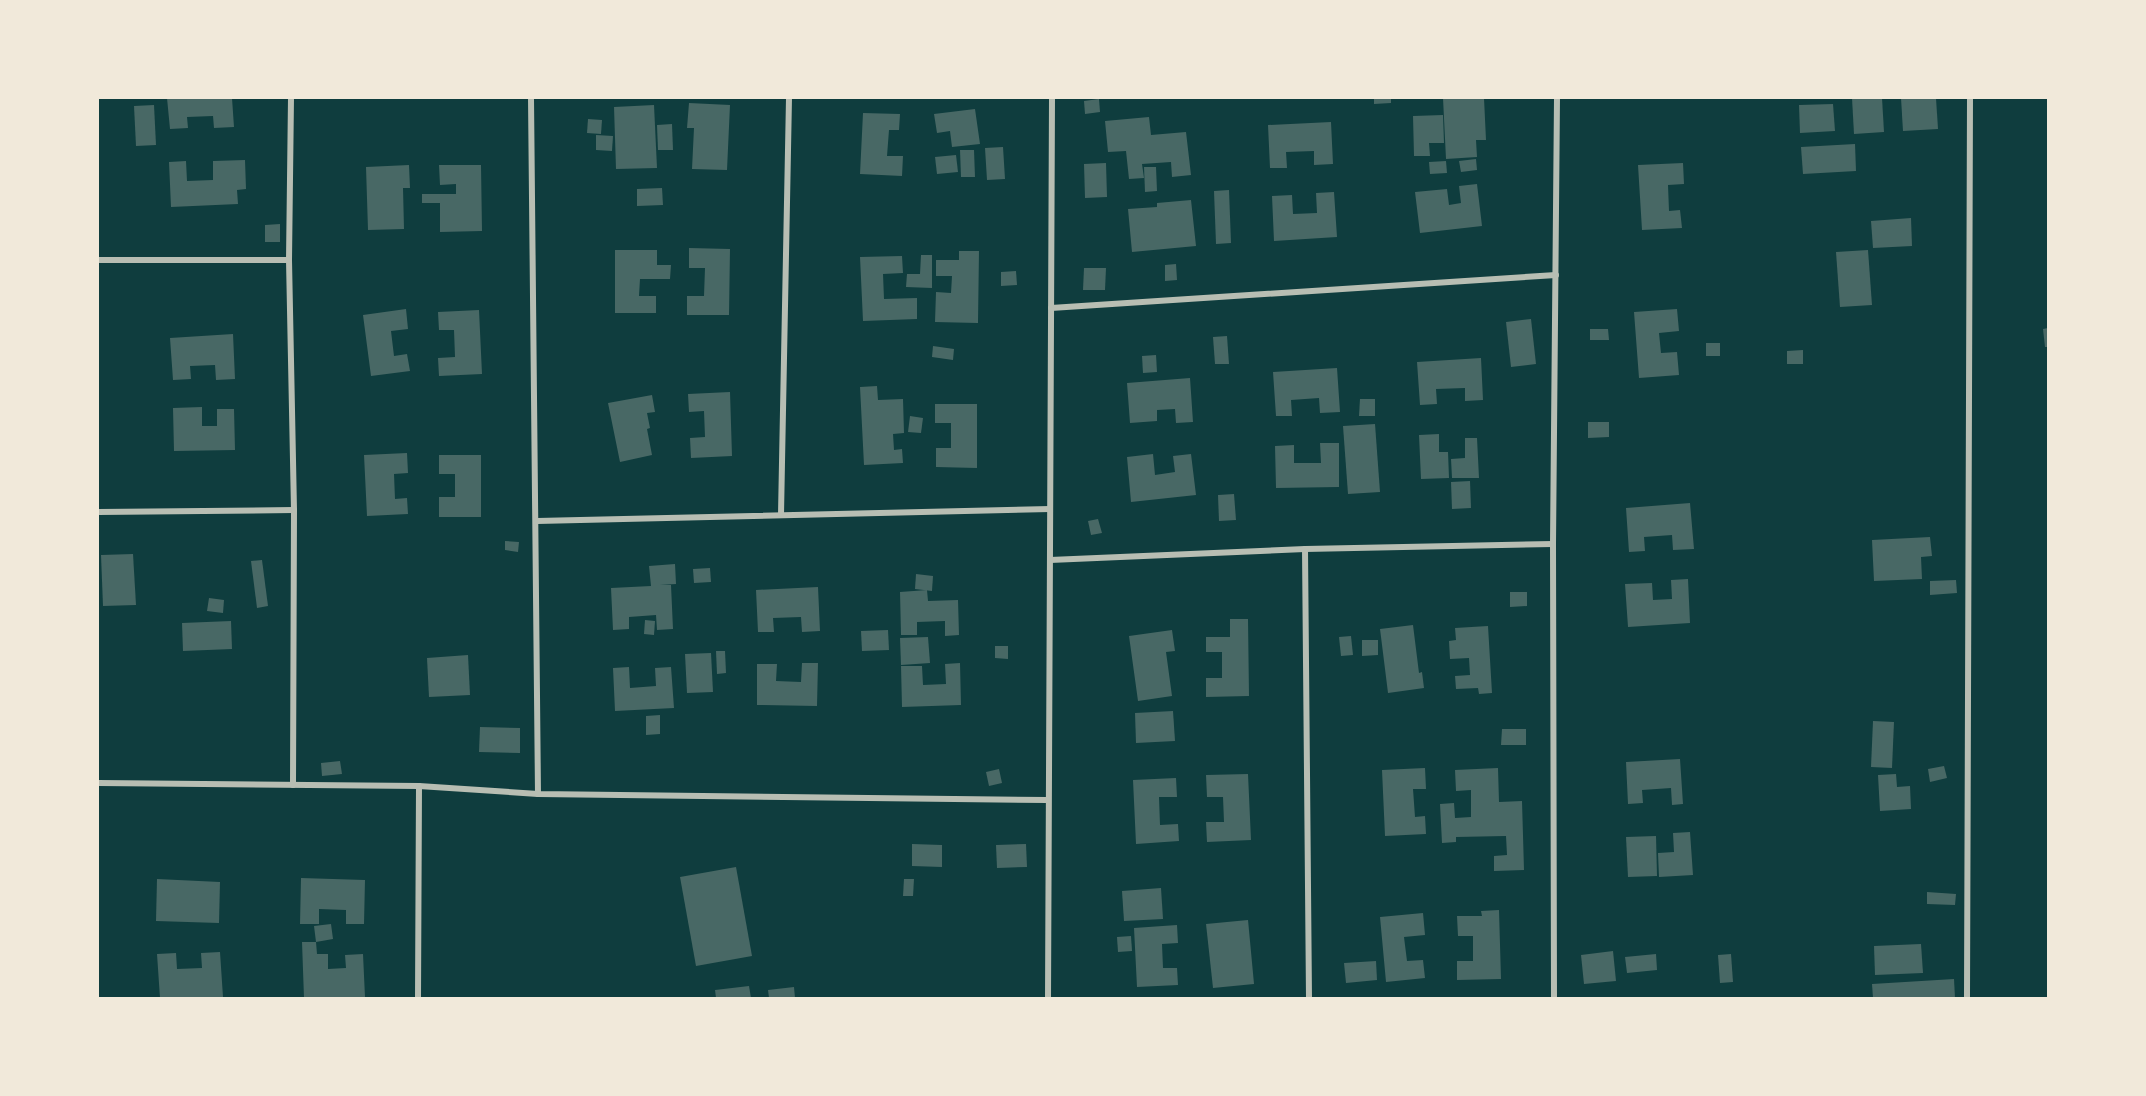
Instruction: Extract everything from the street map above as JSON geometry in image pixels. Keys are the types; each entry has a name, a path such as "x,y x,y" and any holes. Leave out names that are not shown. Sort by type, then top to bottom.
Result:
{"street":[{"path":"291,98 289,261 294,510 293,785"},
{"path":"531,98 538,794"},
{"path":"781,515 789,98"},
{"path":"1048,999 1047,800 1052,98"},
{"path":"1554,999 1553,544 1557,98"},
{"path":"1966,999 1970,98"},
{"path":"98,260 289,261"},
{"path":"1051,308 1556,275"},
{"path":"537,521 1050,509"},
{"path":"98,512 294,510"},
{"path":"1050,560 1305,549 1553,544"},
{"path":"1305,549 1309,999"},
{"path":"98,783 419,786 538,794 1047,800"},
{"path":"418,999 419,786"}],"building":[{"path":"167,98 232,98 234,127 214,128 213,116 187,117 188,128 170,129"},
{"path":"1374,98 1391,98 1391,103 1374,104"},
{"path":"1443,98 1484,98 1486,140 1476,140 1477,157 1446,159"},
{"path":"1852,98 1882,98 1884,132 1854,134"},
{"path":"1901,98 1936,98 1938,129 1903,131"},
{"path":"1099,99 1100,112 1085,114 1084,101"},
{"path":"689,103 730,105 727,170 692,169 694,128 687,128"},
{"path":"1833,104 1835,131 1800,133 1799,105"},
{"path":"154,105 156,145 136,146 134,106"},
{"path":"654,105 657,168 616,169 614,107"},
{"path":"975,109 980,144 952,147 950,131 937,133 934,114"},
{"path":"863,113 900,114 899,130 889,130 887,156 903,156 902,176 860,174"},
{"path":"1443,115 1444,143 1429,143 1430,156 1414,156 1413,116"},
{"path":"1149,117 1151,135 1186,132 1191,175 1172,177 1171,162 1142,164 1144,178 1129,179 1126,151 1108,152 1105,121"},
{"path":"588,119 602,120 601,134 587,133"},
{"path":"1331,122 1333,164 1314,165 1314,151 1286,152 1287,168 1270,168 1268,125"},
{"path":"672,124 673,150 658,150 657,125"},
{"path":"596,135 613,136 612,151 596,150"},
{"path":"1855,144 1856,171 1803,174 1801,147"},
{"path":"1003,147 1005,179 987,180 985,148"},
{"path":"960,150 974,150 975,177 961,177"},
{"path":"956,155 958,172 937,174 935,157"},
{"path":"1476,159 1477,170 1461,172 1459,161"},
{"path":"245,160 246,189 237,190 238,204 171,207 169,162 186,161 187,181 213,180 213,161"},
{"path":"1446,161 1447,173 1430,174 1429,162"},
{"path":"1106,163 1107,197 1085,198 1084,164"},
{"path":"1683,163 1684,184 1668,185 1669,211 1680,210 1682,228 1642,230 1638,165"},
{"path":"409,165 410,188 403,188 404,229 368,230 366,167"},
{"path":"439,165 481,165 482,231 440,232 440,203 422,203 422,194 456,194 456,184 440,185"},
{"path":"1144,167 1156,167 1157,191 1145,192"},
{"path":"1477,184 1482,226 1420,233 1415,192 1447,189 1449,205 1461,203 1459,186"},
{"path":"662,188 663,205 637,206 637,189"},
{"path":"1229,190 1231,243 1216,244 1214,191"},
{"path":"1334,192 1337,237 1274,241 1272,196 1292,195 1293,214 1317,213 1316,193"},
{"path":"1191,200 1196,246 1132,252 1128,209 1157,207 1157,203"},
{"path":"1911,218 1912,246 1873,248 1871,221"},
{"path":"280,224 280,242 265,242 265,225"},
{"path":"689,248 730,249 729,315 687,315 687,296 704,296 705,268 689,268"},
{"path":"615,250 657,250 657,265 671,265 670,279 640,279 639,296 656,296 656,313 615,313"},
{"path":"1868,250 1872,305 1840,307 1836,252"},
{"path":"959,251 979,251 978,323 935,322 936,292 951,293 952,276 936,276 936,260 959,260"},
{"path":"921,255 932,255 932,288 906,287 907,274 920,274"},
{"path":"902,256 903,273 883,274 884,299 917,298 917,319 863,321 860,257"},
{"path":"1176,264 1177,280 1165,281 1165,265"},
{"path":"1084,268 1106,268 1105,290 1083,290"},
{"path":"1016,271 1017,285 1001,286 1001,272"},
{"path":"406,309 408,329 391,331 394,356 407,354 410,371 371,376 363,315"},
{"path":"1677,309 1679,331 1659,333 1661,353 1677,352 1679,375 1639,378 1634,312"},
{"path":"479,310 482,374 439,376 438,358 455,357 454,330 439,330 438,312"},
{"path":"1531,319 1536,364 1511,367 1506,322"},
{"path":"2048,328 2048,347 2045,347 2043,329"},
{"path":"1590,329 1608,329 1609,340 1590,340"},
{"path":"233,334 235,379 216,380 215,365 190,366 191,379 173,380 170,338"},
{"path":"1227,336 1229,364 1215,364 1213,337"},
{"path":"1706,343 1720,343 1720,356 1706,356"},
{"path":"933,346 954,349 953,360 932,357"},
{"path":"1803,350 1803,364 1787,364 1787,351"},
{"path":"1156,355 1157,372 1143,373 1142,356"},
{"path":"1481,358 1483,400 1465,401 1465,388 1436,389 1437,404 1420,405 1417,362"},
{"path":"1337,368 1340,412 1320,413 1319,398 1291,400 1292,416 1276,416 1273,372"},
{"path":"1190,378 1193,422 1176,423 1175,409 1157,410 1157,421 1130,423 1127,383"},
{"path":"877,386 878,400 903,399 904,433 893,434 894,450 902,449 903,463 864,465 860,387"},
{"path":"730,392 732,456 691,458 690,438 705,437 704,411 689,412 688,394"},
{"path":"652,395 655,412 647,413 650,428 647,429 652,455 620,462 608,403"},
{"path":"1360,399 1375,399 1375,416 1359,416"},
{"path":"935,404 977,404 977,468 936,467 936,448 951,448 951,423 935,423"},
{"path":"202,407 202,426 217,426 217,409 234,409 235,450 174,451 173,408"},
{"path":"910,416 923,418 921,433 908,432"},
{"path":"1588,422 1609,422 1609,437 1588,438"},
{"path":"1375,424 1380,492 1348,494 1343,426"},
{"path":"1439,434 1439,452 1448,452 1449,478 1421,479 1419,435"},
{"path":"1465,438 1477,438 1479,478 1452,478 1451,459 1465,458"},
{"path":"1320,443 1339,443 1339,487 1276,488 1275,446 1294,445 1294,463 1321,463"},
{"path":"407,453 408,473 394,474 395,499 407,498 408,514 367,516 364,455"},
{"path":"1153,454 1155,475 1175,472 1173,456 1191,454 1196,495 1131,502 1127,457"},
{"path":"439,455 481,455 481,517 439,517 439,497 455,497 455,474 439,474"},
{"path":"1470,481 1471,508 1452,509 1451,482"},
{"path":"1234,494 1236,520 1219,521 1218,495"},
{"path":"1690,503 1694,549 1673,550 1672,535 1644,537 1645,551 1629,552 1626,508"},
{"path":"1098,519 1102,533 1091,535 1088,521"},
{"path":"1930,537 1932,556 1921,557 1922,579 1874,581 1872,540"},
{"path":"505,541 519,542 518,552 505,550"},
{"path":"133,554 136,605 103,606 101,555"},
{"path":"262,560 268,606 257,608 251,561"},
{"path":"675,564 676,584 660,585 671,585 673,629 657,630 656,615 629,617 629,629 613,630 611,588 651,586 649,566"},
{"path":"710,568 711,582 694,583 693,569"},
{"path":"916,574 933,576 932,591 915,589"},
{"path":"1688,579 1690,623 1628,627 1625,584 1652,583 1653,600 1672,599 1671,580"},
{"path":"1956,580 1957,593 1930,595 1930,581"},
{"path":"818,587 820,631 802,632 801,617 773,618 774,632 758,632 756,590"},
{"path":"927,590 928,601 958,600 959,635 945,636 945,621 917,622 917,635 901,635 900,592"},
{"path":"1510,592 1527,592 1527,606 1510,607"},
{"path":"209,598 224,600 223,613 207,611"},
{"path":"1230,619 1248,619 1249,696 1206,697 1206,678 1222,678 1222,652 1206,652 1206,637 1230,637"},
{"path":"645,620 655,621 654,635 644,634"},
{"path":"231,621 232,649 183,651 182,623"},
{"path":"1413,625 1419,673 1422,672 1424,688 1388,693 1380,629"},
{"path":"1488,626 1492,693 1479,694 1478,688 1456,689 1455,676 1470,675 1469,658 1450,659 1449,641 1456,640 1455,628"},
{"path":"888,630 889,650 862,651 861,631"},
{"path":"1172,630 1175,651 1166,652 1172,696 1138,701 1129,636"},
{"path":"1351,636 1353,655 1341,656 1339,637"},
{"path":"928,637 930,663 901,665 900,638"},
{"path":"1362,640 1378,640 1378,655 1362,656"},
{"path":"995,646 1008,646 1008,659 995,658"},
{"path":"716,651 725,651 726,673 717,674"},
{"path":"711,653 713,692 687,693 685,654"},
{"path":"468,655 470,695 429,697 427,658"},
{"path":"802,663 818,663 817,706 757,705 757,664 777,664 776,681 801,682"},
{"path":"960,663 961,705 902,707 901,666 922,666 923,685 946,684 945,664"},
{"path":"629,667 630,688 656,686 655,668 671,667 674,708 615,711 613,668"},
{"path":"1173,711 1175,741 1136,743 1135,713"},
{"path":"660,715 660,734 646,735 646,716"},
{"path":"1873,721 1894,722 1892,768 1871,767"},
{"path":"480,727 520,728 520,753 479,752"},
{"path":"1502,729 1526,729 1526,745 1501,745"},
{"path":"1680,759 1683,804 1672,805 1671,788 1642,790 1643,803 1628,804 1626,762"},
{"path":"340,761 342,774 322,776 321,763"},
{"path":"1944,766 1947,778 1930,782 1928,769"},
{"path":"1425,768 1426,789 1413,789 1415,817 1425,816 1426,834 1385,836 1382,770"},
{"path":"1498,768 1499,802 1522,801 1524,870 1494,871 1494,856 1507,855 1506,836 1456,837 1456,842 1442,843 1440,804 1454,803 1455,818 1471,817 1471,790 1456,791 1455,770"},
{"path":"999,769 1002,783 989,786 986,772"},
{"path":"1248,774 1251,840 1207,842 1206,822 1224,822 1223,797 1207,797 1206,775"},
{"path":"1896,774 1897,787 1910,786 1911,809 1880,811 1878,775"},
{"path":"1176,778 1177,797 1159,797 1160,825 1178,824 1179,841 1136,844 1133,780"},
{"path":"1690,832 1693,875 1659,877 1658,853 1674,852 1673,833"},
{"path":"1656,836 1657,876 1628,877 1626,837"},
{"path":"912,844 942,845 942,867 912,866"},
{"path":"1026,844 1027,867 997,868 996,845"},
{"path":"736,867 752,956 696,966 680,877"},
{"path":"301,878 365,880 364,924 346,924 346,910 319,909 319,924 300,924"},
{"path":"157,879 220,882 219,923 156,921"},
{"path":"904,879 914,879 913,896 903,896"},
{"path":"1161,888 1163,919 1124,921 1122,891"},
{"path":"1927,892 1956,894 1955,905 1927,904"},
{"path":"1499,910 1501,979 1457,980 1457,961 1473,961 1473,936 1458,936 1457,916 1482,916 1481,911"},
{"path":"1423,913 1425,935 1404,937 1407,961 1423,960 1425,978 1386,982 1380,917"},
{"path":"1248,920 1254,984 1213,988 1206,924"},
{"path":"331,924 333,939 316,942 314,926"},
{"path":"1177,925 1178,943 1162,944 1163,968 1177,968 1178,985 1137,987 1134,928"},
{"path":"1131,936 1132,951 1118,952 1117,937"},
{"path":"302,942 316,942 317,954 328,954 328,969 346,968 345,955 363,954 365,997 304,998"},
{"path":"1921,944 1923,973 1875,975 1874,946"},
{"path":"1613,951 1616,981 1584,984 1581,955"},
{"path":"220,952 223,997 160,998 157,954 176,953 177,969 202,968 201,953"},
{"path":"1656,954 1657,970 1627,973 1625,957"},
{"path":"1731,954 1733,982 1720,983 1718,955"},
{"path":"1376,961 1377,980 1346,983 1344,963"},
{"path":"1954,979 1955,998 1873,998 1872,984"},
{"path":"749,986 751,998 716,998 715,990"},
{"path":"794,987 795,998 769,998 768,990"}]}
